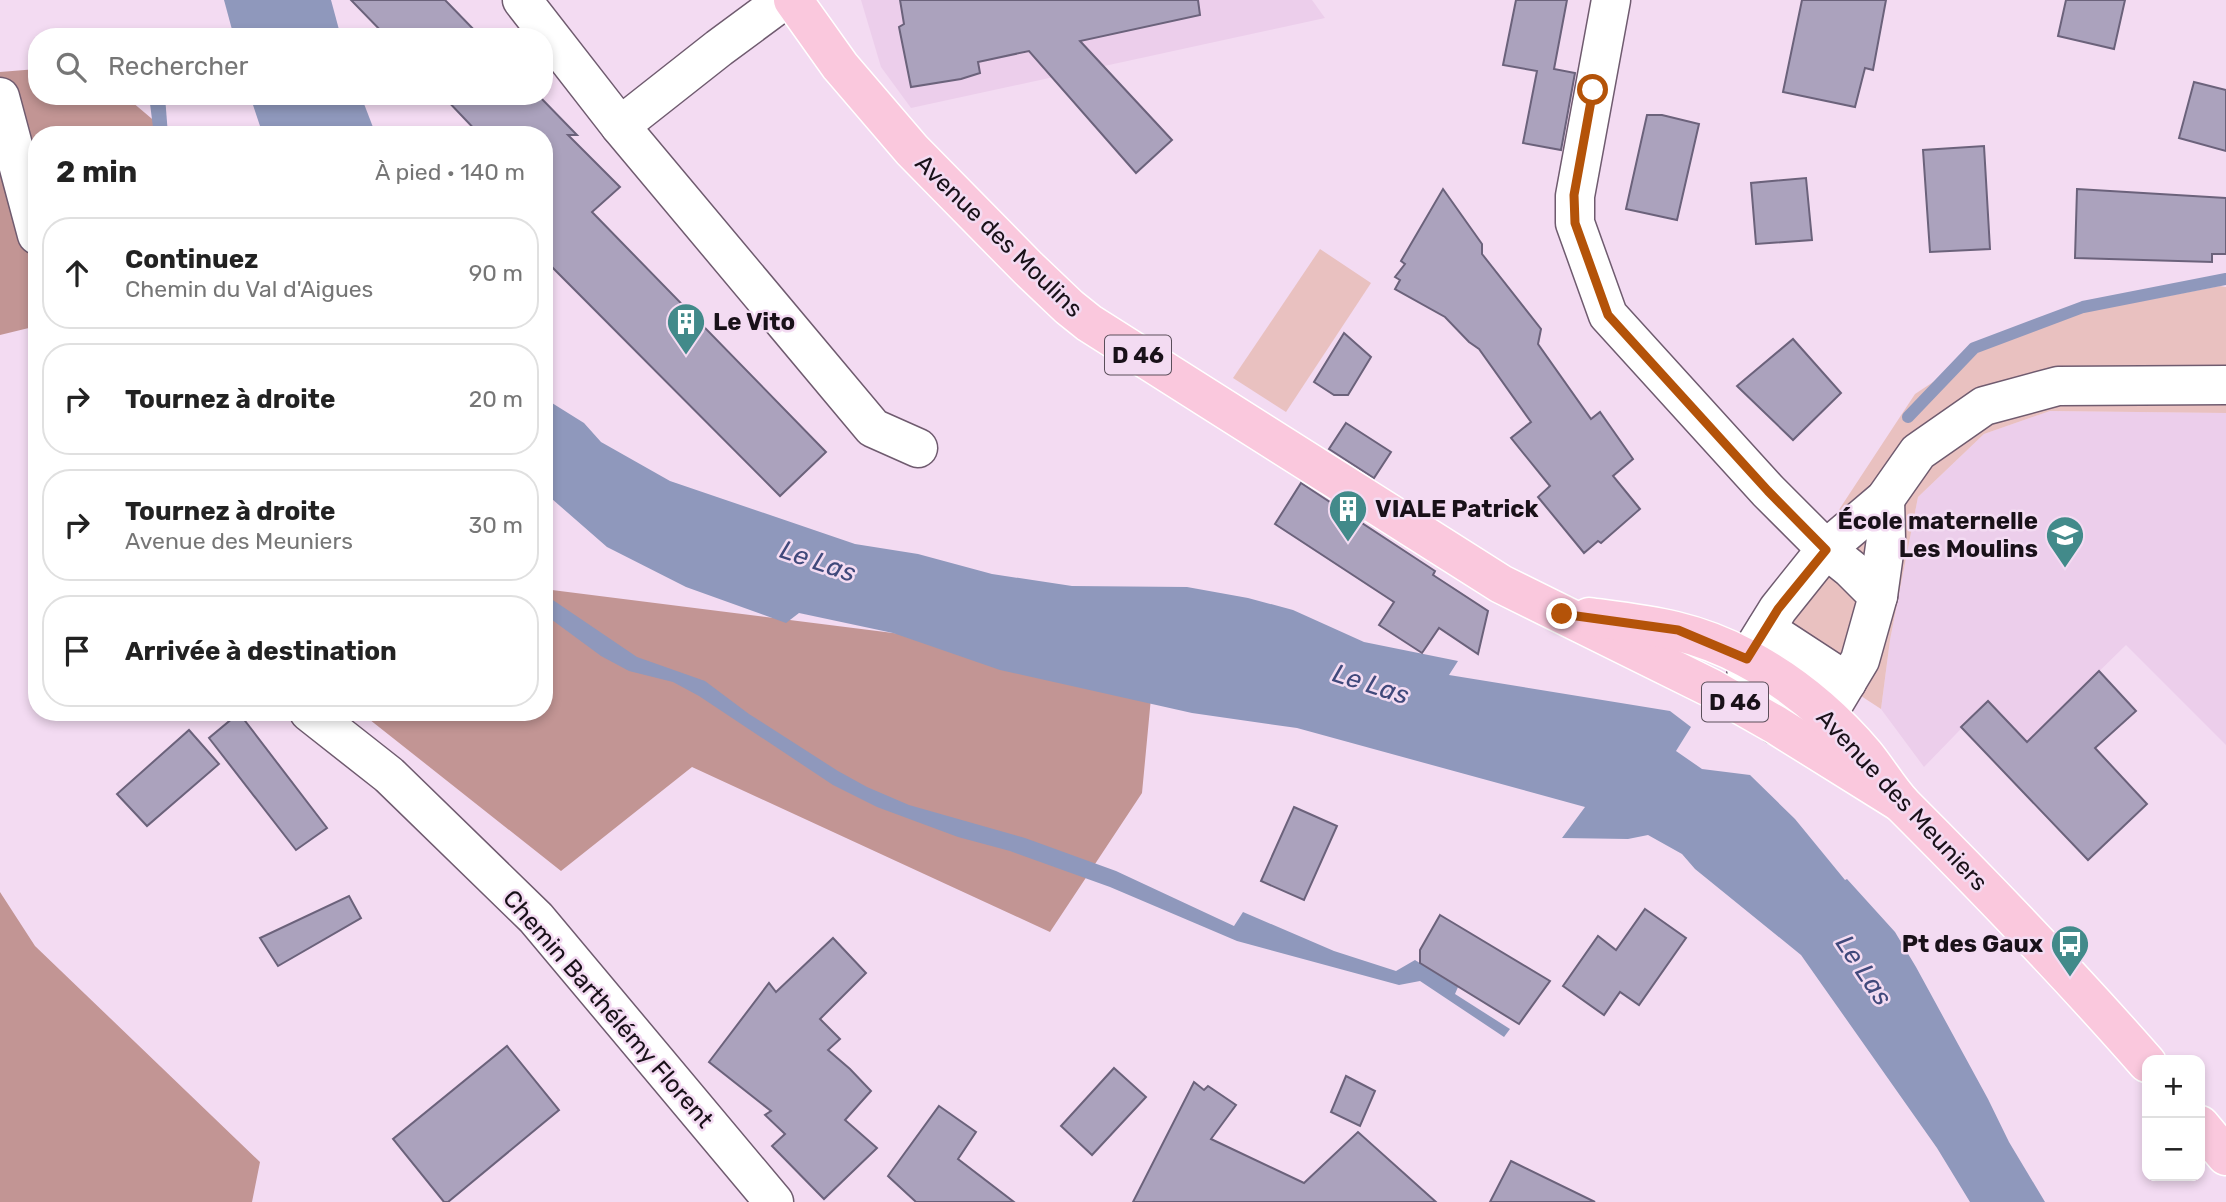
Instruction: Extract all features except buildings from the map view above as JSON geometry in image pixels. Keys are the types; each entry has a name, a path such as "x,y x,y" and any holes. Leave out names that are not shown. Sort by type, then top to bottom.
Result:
{"main road":[{"name":"Avenue des Moulins","path":"793,0 840,66 888,125 1069,307 1107,335 1501,584 1711,688 1901,803"},
{"name":"Avenue des Meuniers","path":"1562,614 1678,630 1753,659 1791,687 1827,715 1864,754 1901,803 2070,978 2142,1057"},
{"path":"2205,1131 2226,1156"}],"street":[{"path":"522,0 544,28"},
{"path":"620,126 784,0"},
{"path":"1611,0 1574,195 1575,223 1608,315 1768,491 1826,550 1851,569 1878,596"},
{"path":"553,40 620,126 873,428 918,447"},
{"path":"0,97 28,201"},
{"path":"1776,725 1753,659 1778,609 1826,550 1885,499 1918,452 1984,406 2058,386 2226,385"},
{"path":"1827,715 1860,660 1878,596 1886,540 1885,499"},
{"path":"1647,656 1689,663 1753,659 1847,682"},
{"name":"Chemin Barthélémy Florent","path":"320,721 389,775 536,918 774,1202"}],"shaded area":[{"path":"861,0 1312,0 1325,18 911,108 881,67"},
{"path":"28,70 28,105 136,105 160,126 28,126 28,328 0,335 0,72"},
{"path":"1320,249 1371,283 1286,412 1233,378"},
{"path":"2226,287 2226,413 2050,411 1984,434 1918,497 1890,640 1881,709 1760,630 1915,394 1980,351 2084,312"},
{"name":"École maternelle Les Moulins","path":"2050,411 2226,413 2226,745 2126,645 2027,742 1988,701 1924,767 1881,709 1890,640 1918,497 1984,434"},
{"path":"553,590 1154,666 1142,793 1050,932 692,767 561,871 371,721 553,721"},
{"path":"0,892 35,946 260,1162 252,1202 0,1202"}],"water":[{"path":"224,0 331,0 339,28 232,28"},
{"path":"150,105 166,105 167,126 153,126"},
{"path":"253,105 364,105 373,126 260,126"},
{"name":"Le Las","path":"553,404 584,423 601,442 670,481 855,544 918,554 992,574 1072,586 1187,587 1248,598 1293,610 1364,642 1458,661 1449,675 1670,711 1691,727 1676,751 1702,769 1750,775 1795,819 1845,880 1847,879 1895,932 2009,1142 2045,1202 1970,1202 1937,1148 1801,955 1695,869 1682,854 1648,835 1628,839 1562,838 1585,807 1297,728 1192,713 1000,670 893,633 799,613 786,623 686,587 607,547 553,500"},
{"path":"553,600 637,657 705,681 749,714 867,787 909,805 1025,838 1116,871 1234,926 1243,912 1334,951 1396,971 1415,960 1458,987 1455,994 1510,1029 1504,1037 1420,981 1399,985 1237,941 1110,887 877,807 833,785 699,696 673,682 629,671 601,656 553,621"}],"waterway":[{"path":"1908,417 1974,348 2083,307 2226,279"}],"place":[{"name":"Le Vito","path":"686,356"},
{"name":"VIALE Patrick","path":"1348,543"},
{"name":"École maternelle Les Moulins","path":"2065,569"},
{"name":"Pt des Gaux","path":"2070,978"}],"route":[{"path":"1562,614 1678,630 1747,659 1778,609 1826,550 1768,491 1608,315 1575,223 1574,195 1593,90"}]}
